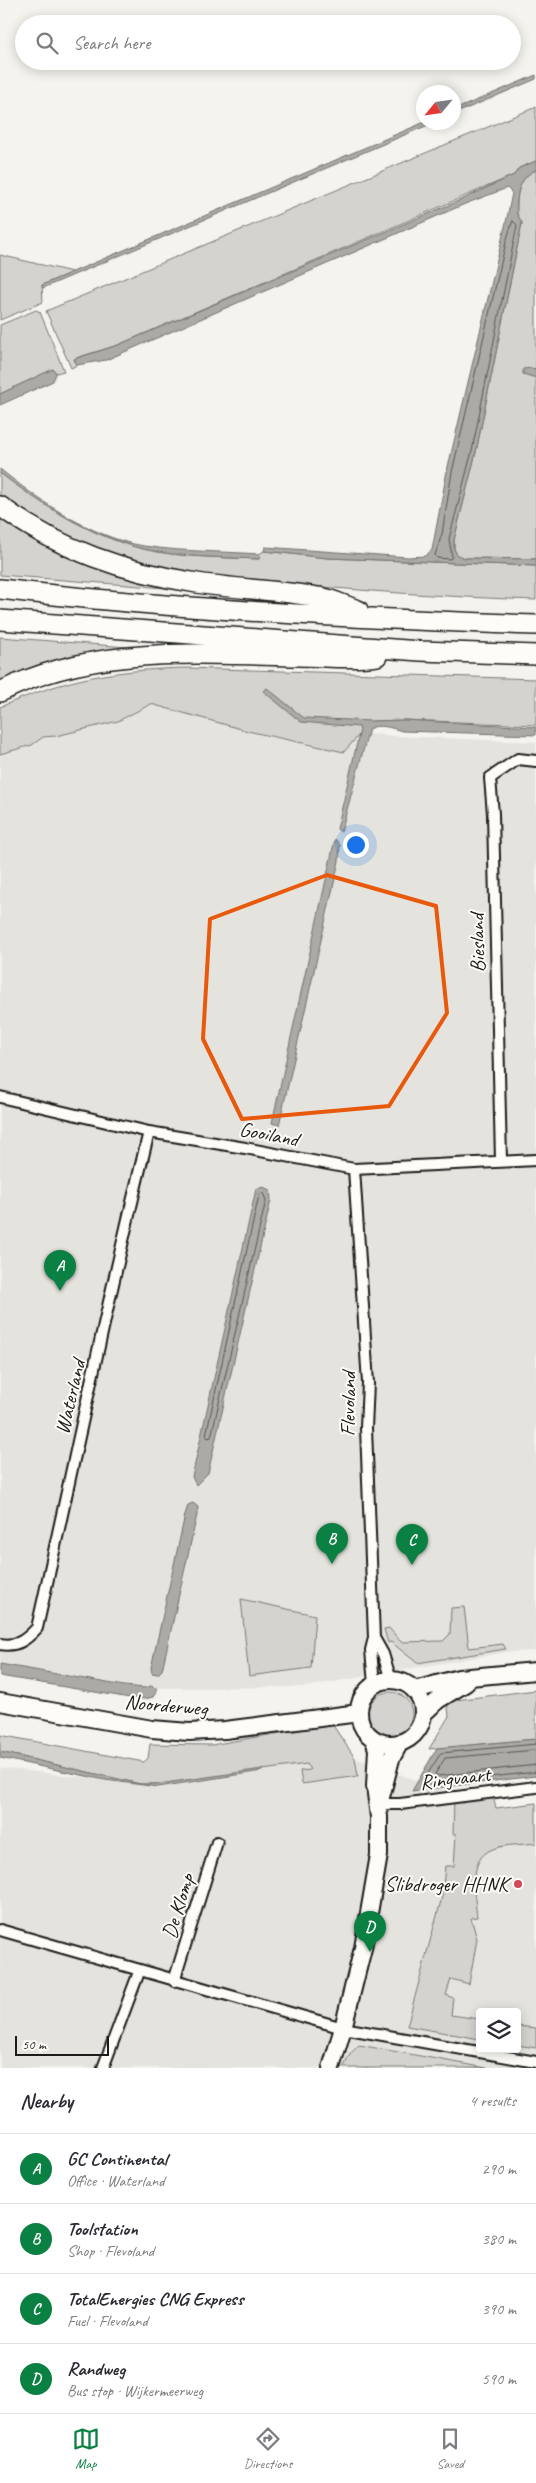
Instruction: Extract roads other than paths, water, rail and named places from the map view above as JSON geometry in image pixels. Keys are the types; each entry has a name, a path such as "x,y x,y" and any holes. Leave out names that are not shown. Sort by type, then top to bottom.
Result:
{"highway":[{"path":"0,506 23,523 58,543 102,561 132,570 197,582 320,597 383,619"},
{"path":"0,589 83,598 383,619 536,625"},
{"path":"0,620 420,651 536,655"},
{"path":"0,692 61,668 125,656 259,655 352,659 420,651"}],"main road":[{"path":"415,1690 459,1678 536,1671"},
{"path":"424,1713 448,1692 486,1676"},
{"path":"331,2068 343,2028 373,1897 380,1846 375,1786 376,1749 374,1740 364,1728 359,1713 363,1697 374,1684 390,1680 404,1682 415,1690 420,1697 424,1713 419,1729 407,1741 399,1744 390,1745 374,1740"},
{"name":"Noorderweg","path":"0,1702 152,1729 189,1732 359,1713"},
{"path":"378,1804 391,1759 399,1744"}],"street":[{"name":"Biesland","path":"501,1160 493,814 490,778 518,759 536,761"},
{"name":"Gooiland","path":"0,1096 149,1132 354,1169 501,1160 536,1160"},
{"name":"Waterland","path":"0,1644 12,1646 27,1639 37,1628 101,1346 120,1248 149,1132"},
{"name":"Flevoland","path":"354,1169 368,1383 366,1428 374,1638 371,1650 374,1684"},
{"name":"Flevoland","path":"374,1638 383,1654 390,1680"},
{"name":"Ringvaart","path":"378,1804 400,1804 536,1787"},
{"name":"De Klomp","path":"174,1982 217,1842"},
{"path":"0,1930 174,1982 343,2028 536,2062"},
{"path":"103,2068 139,1972"}],"water":[{"path":"536,75 536,79 461,111 461,107"},
{"path":"416,126 416,130 43,288 42,285"},
{"path":"536,161 536,170 525,177 519,188 517,214 522,223 476,452 454,540 454,549 457,555 465,558 536,559 536,566 327,558 264,551 265,547 408,557 425,556 432,550 447,471 507,218 512,193 507,188 465,204 106,360 77,365 74,359 118,345 463,199 514,175 519,168"},
{"path":"53,369 56,373 53,381 0,405 0,394"},
{"path":"523,369 536,369 536,378 523,374"},
{"path":"0,469 61,513 94,530 129,543 193,551 259,554 259,559 175,554 142,549 126,544 92,531 60,514 0,473"},
{"path":"267,688 304,718 371,721 404,720 536,727 536,735 402,731 390,727 373,727 369,729 341,832 337,829 360,730 359,727 301,722 263,691"},
{"path":"335,839 340,845 339,861 279,1125 272,1123"},
{"path":"263,1187 270,1190 271,1200 208,1473 196,1485 192,1477 256,1189"},
{"path":"193,1503 198,1507 197,1515 162,1670 158,1674 152,1673 151,1668 185,1515 188,1505"},
{"path":"0,1664 125,1686 145,1688 151,1686 158,1689 153,1697 145,1699 130,1698 0,1676"},
{"path":"536,1739 536,1776 412,1791 437,1748"},
{"path":"0,1752 140,1784 159,1784 262,1769 262,1771 158,1787 105,1780 0,1758"}],"place":[{"name":"GC Continental","path":"60,1291"},
{"name":"Toolstation","path":"332,1564"},
{"name":"TotalEnergies CNG Express","path":"412,1565"},
{"name":"Slibdroger HHNK","path":"518,1884"},
{"name":"Randweg","path":"370,1952"}]}
